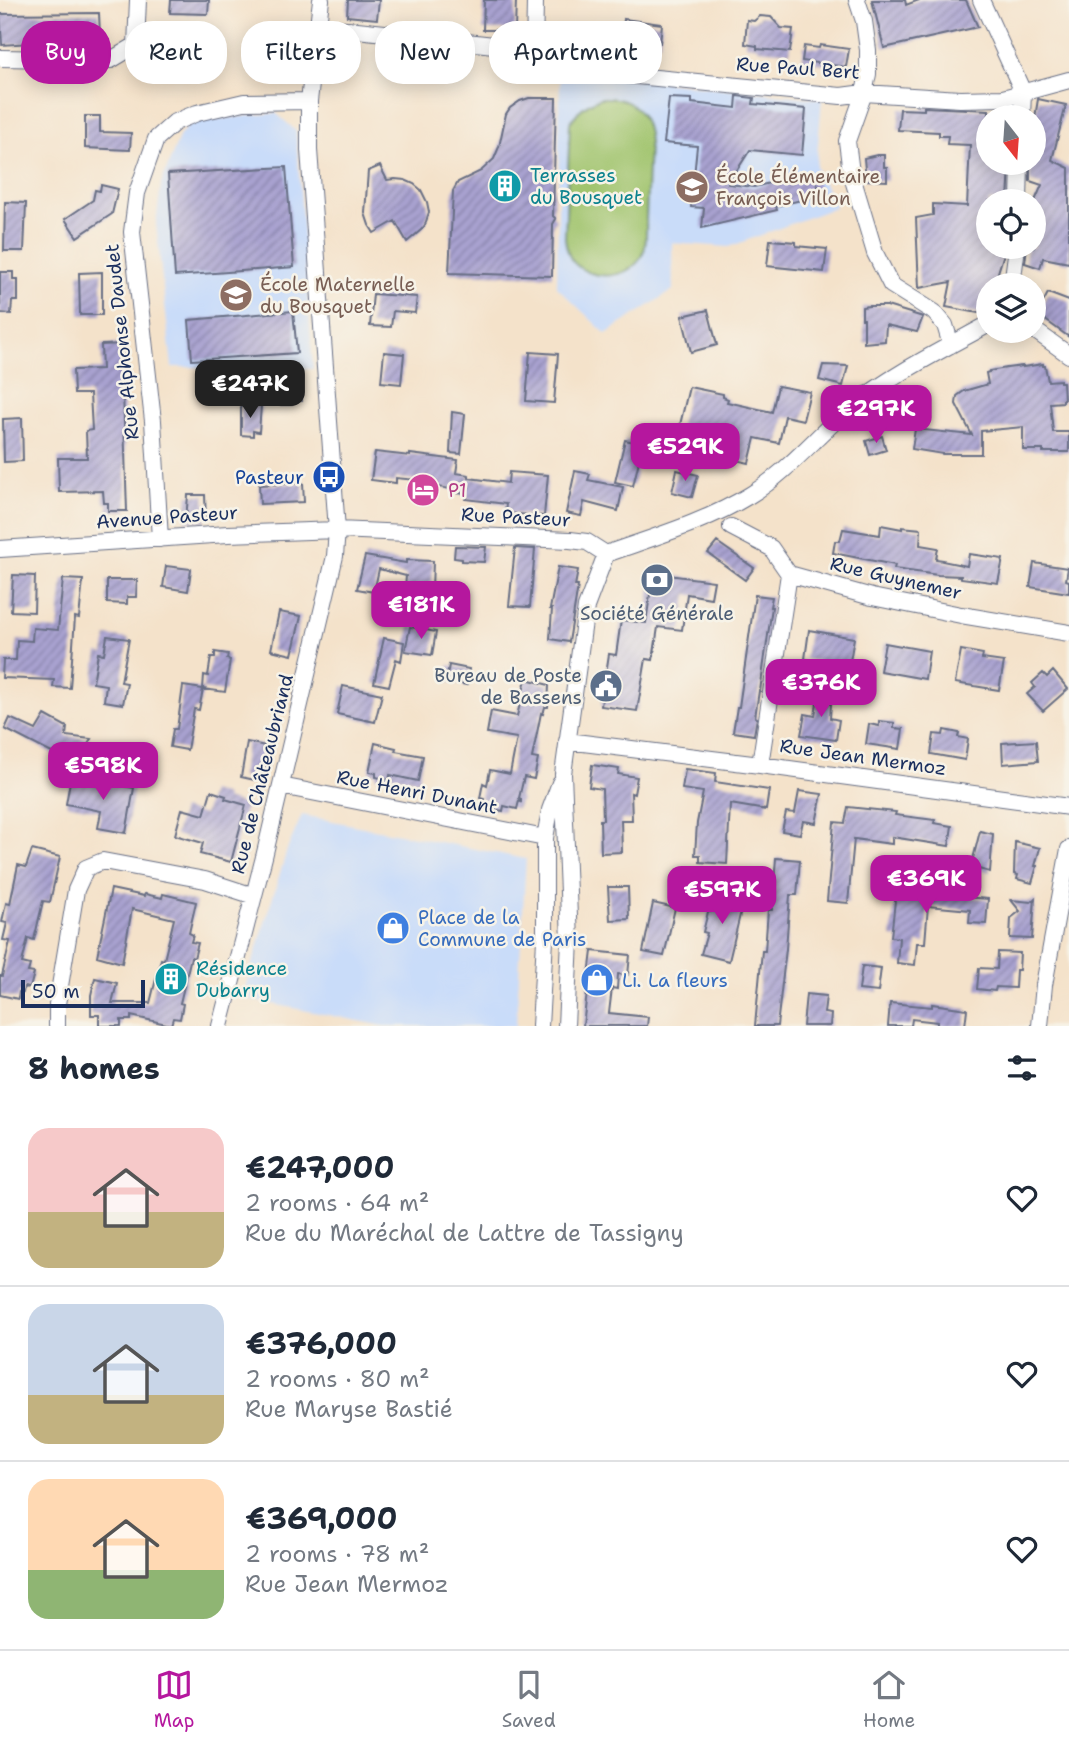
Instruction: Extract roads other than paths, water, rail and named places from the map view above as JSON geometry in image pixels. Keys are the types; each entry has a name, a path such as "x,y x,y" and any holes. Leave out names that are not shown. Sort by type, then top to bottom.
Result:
{"street":[{"path":"0,58 111,60 136,45 138,0"},
{"name":"Rue de Châteaubriand","path":"319,21 321,0"},
{"path":"535,0 535,21"},
{"path":"857,0 864,21 868,74 847,141 851,173 875,253 891,285 934,312 945,325 951,345"},
{"path":"981,0 1023,92 1022,105"},
{"name":"Rue Paul Bert","path":"361,30 489,44"},
{"name":"Rue Paul Bert","path":"662,79 841,96 864,93 960,99 1003,98 1069,80"},
{"name":"Rue de Châteaubriand","path":"220,1026 281,786 335,556 337,530 309,150 311,84"},
{"name":"Rue Alphonse Daudet","path":"160,539 153,421 132,232 136,193 156,139 175,122 197,113 244,102 309,101"},
{"path":"566,1026 570,940 563,774 586,607 606,554 706,517 751,495 850,408 884,383 976,331"},
{"path":"1046,339 1069,355"},
{"path":"731,527 771,548 789,574 760,765"},
{"name":"Avenue Pasteur","path":"0,549 228,534 337,530"},
{"name":"Rue Pasteur","path":"337,530 570,540 586,542 606,554"},
{"name":"Rue Guynemer","path":"789,574 872,597 1069,633"},
{"name":"Rue Jean Mermoz","path":"567,741 1069,807"},
{"path":"540,1026 545,940 545,838 563,774"},
{"name":"Rue Henri Dunant","path":"281,786 545,838"},
{"path":"1040,1026 1044,985 1069,849"},
{"path":"57,1026 57,1004 76,890 86,868 103,861 205,880 254,896"}],"place":[{"name":"Terrasses du Bousquet","path":"505,186"},
{"name":"École Élémentaire François Villon","path":"692,187"},
{"name":"École Maternelle du Bousquet","path":"236,295"},
{"name":"Pasteur","path":"329,477"},
{"name":"P1","path":"423,490"},
{"name":"Société Générale","path":"657,580"},
{"name":"Bureau de Poste de Bassens","path":"606,686"},
{"name":"Place de la Commune de Paris","path":"393,928"},
{"name":"Résidence Dubarry","path":"171,979"},
{"name":"Li. La fleurs","path":"597,980"}]}
